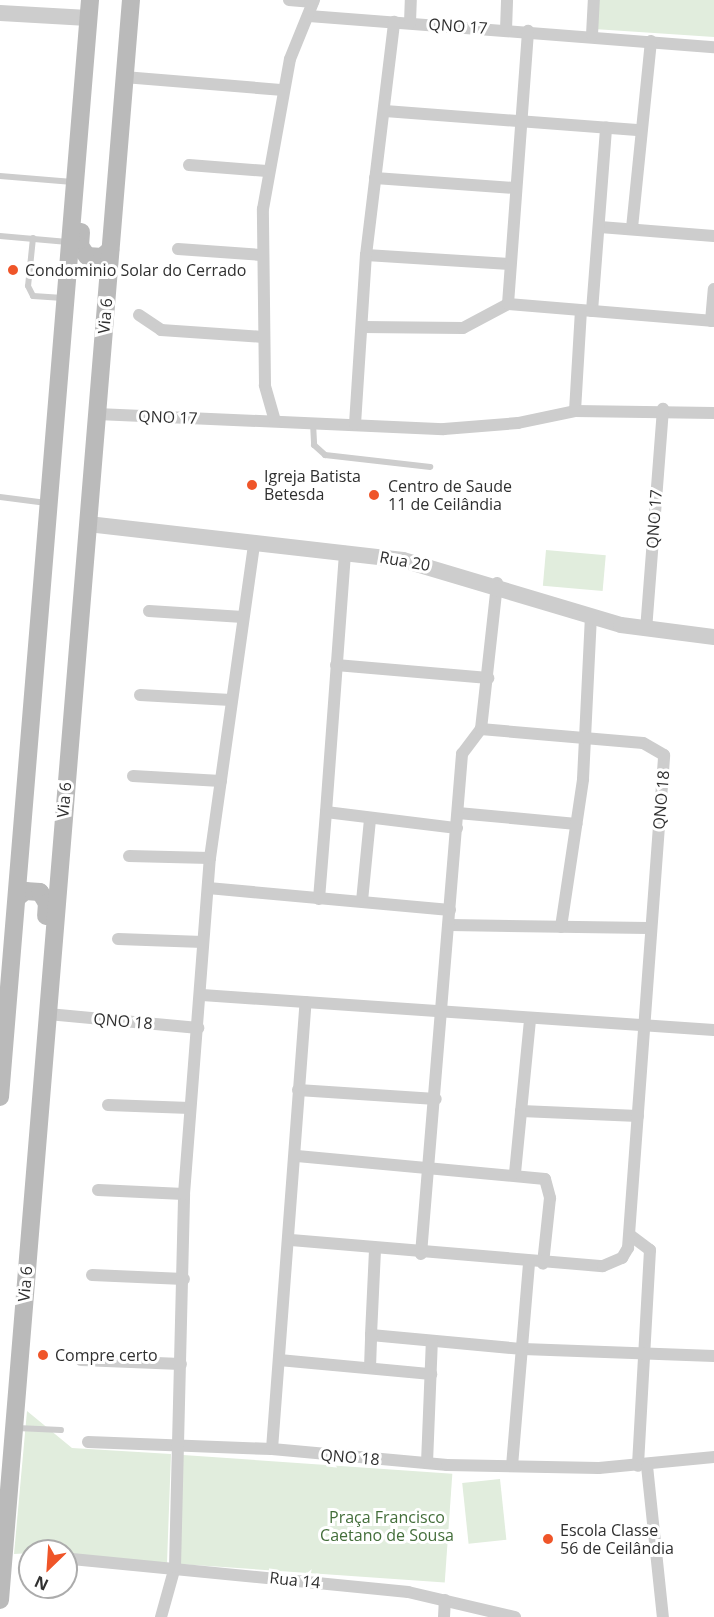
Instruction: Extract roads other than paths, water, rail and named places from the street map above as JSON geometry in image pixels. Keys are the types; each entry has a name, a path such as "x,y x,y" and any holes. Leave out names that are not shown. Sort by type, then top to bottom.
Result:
{"main road":[{"path":"0,1097 4,994 17,898 73,242 90,0"},
{"name":"Via 6","path":"0,1600 9,1423 46,1038 131,0"},
{"path":"81,123 86,171 80,246 92,258 110,250"},
{"path":"17,898 36,890 47,903 40,981 46,1038"}],"street":[{"path":"275,421 265,385 263,337 261,255 267,171 295,42 314,1 289,0"},
{"name":"QNO 17","path":"410,23 411,0"},
{"name":"QNO 17","path":"506,30 507,0"},
{"path":"592,35 594,0"},
{"path":"0,13 88,18"},
{"name":"QNO 17","path":"309,16 592,35 714,47"},
{"path":"355,424 366,255 394,22"},
{"path":"508,304 528,32"},
{"path":"632,228 640,130 651,41"},
{"path":"124,77 283,90"},
{"path":"385,111 521,117 640,130"},
{"path":"574,411 586,311 600,227 606,128"},
{"path":"189,165 267,171"},
{"path":"375,178 516,188"},
{"path":"600,227 714,236"},
{"path":"178,249 261,255"},
{"path":"366,255 510,264"},
{"path":"363,327 463,328 508,304 712,321 714,289"},
{"path":"139,315 160,330 263,337"},
{"name":"QNO 17","path":"97,414 480,428 574,411 663,409 714,413"},
{"name":"QNO 17","path":"646,630 663,409"},
{"name":"Rua 20","path":"88,524 403,560 497,583 591,616 646,630 714,638"},
{"path":"161,1617 175,1567 181,1446 184,1194 202,995 203,942 210,858 254,543"},
{"path":"319,899 345,552"},
{"path":"421,1254 436,1099 462,754 481,729 497,583"},
{"path":"149,611 243,617"},
{"path":"561,927 576,824 585,735 591,616"},
{"path":"336,665 488,678"},
{"path":"140,695 231,700"},
{"name":"QNO 18","path":"291,1240 375,1250 543,1264 613,1264 622,1258 630,1235 648,928 664,754 643,743 585,735 481,729"},
{"path":"133,776 221,781"},
{"path":"326,812 457,828"},
{"path":"458,813 576,824"},
{"path":"362,901 370,819"},
{"path":"129,856 210,858"},
{"path":"208,888 450,910"},
{"path":"450,925 648,928"},
{"path":"118,939 203,942"},
{"path":"202,995 442,1014 714,1030"},
{"path":"272,1449 291,1240 297,1156 298,1089 306,1002"},
{"name":"QNO 18","path":"48,1014 198,1028"},
{"path":"515,1173 530,1020"},
{"path":"298,1089 436,1099"},
{"path":"108,1105 190,1108"},
{"path":"521,1111 638,1116"},
{"path":"297,1156 515,1173 545,1179 549,1185 543,1264"},
{"path":"98,1190 184,1194"},
{"path":"630,1235 650,1250 644,1357 643,1466 663,1617"},
{"path":"370,1368 375,1250"},
{"path":"512,1466 529,1263"},
{"path":"92,1275 184,1279"},
{"path":"371,1335 644,1357 714,1356"},
{"path":"428,1463 432,1341"},
{"path":"81,1360 182,1364"},
{"path":"279,1360 431,1374"},
{"name":"QNO 18","path":"88,1442 272,1449 428,1463 512,1466 643,1466 714,1457"},
{"name":"Rua 14","path":"78,1559 175,1567 445,1600 515,1617"},
{"path":"444,1617 445,1600"}],"lane":[{"path":"0,176 77,182"},
{"path":"0,236 73,242"},
{"path":"33,238 28,286 33,296 68,298"},
{"path":"313,422 315,445 325,456 430,468"},
{"path":"0,497 51,504"},
{"path":"9,1423 61,1430"}],"place":[{"name":"Condominio Solar do Cerrado","path":"13,270"},
{"name":"Igreja Batista Betesda","path":"252,485"},
{"name":"Centro de Saude 11 de Ceilândia","path":"374,495"},
{"name":"Compre certo","path":"43,1355"},
{"name":"Escola Classe 56 de Ceilândia","path":"548,1539"}],"park label":[{"name":"Praça Francisco Caetano de Sousa","path":"387,1526"}]}
